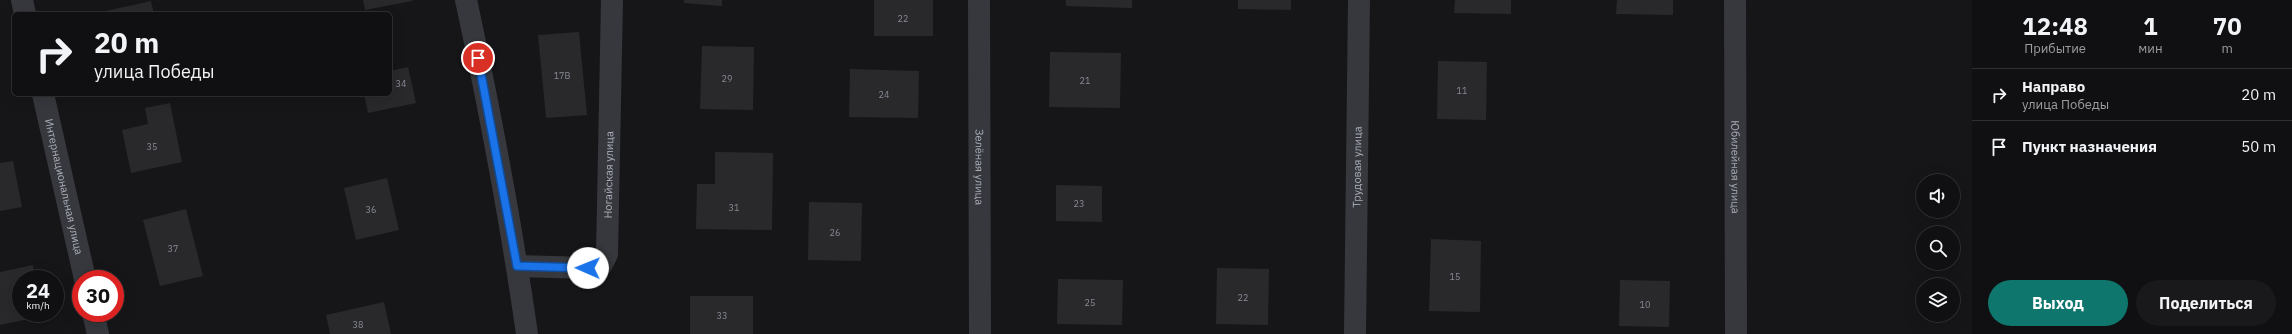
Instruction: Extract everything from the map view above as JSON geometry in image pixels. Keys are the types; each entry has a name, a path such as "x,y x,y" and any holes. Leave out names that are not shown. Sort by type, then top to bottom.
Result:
{"street":[{"path":"22,0 25,12"},
{"path":"466,0 488,101 517,266 527,334"},
{"name":"Ногайская улица","path":"517,266 588,268 602,264 607,254 612,0"},
{"name":"Зелёная улица","path":"980,0 980,334"},
{"name":"Трудовая улица","path":"1355,334 1359,0"},
{"name":"Юбилейная улица","path":"1735,0 1736,334"},
{"name":"Интернациональная улица","path":"43,96 83,270"},
{"path":"95,322 98,334"}],"building":[{"path":"363,0 412,0 412,1 365,10"},
{"path":"684,0 722,0 722,6 684,3"},
{"path":"874,0 933,0 933,36 874,36"},
{"path":"1066,0 1132,0 1132,8 1066,6"},
{"path":"1238,0 1291,0 1291,10 1238,9"},
{"path":"1455,0 1511,0 1511,14 1454,13"},
{"path":"1617,0 1673,0 1673,15 1616,14"},
{"path":"151,1 154,12 106,12"},
{"path":"579,32 587,115 546,118 538,35"},
{"path":"702,46 754,47 753,110 700,109"},
{"path":"1050,52 1121,53 1120,108 1049,107"},
{"path":"1438,61 1487,62 1486,120 1437,119"},
{"path":"408,67 416,103 368,113 364,96 392,96 392,71"},
{"path":"850,69 919,71 918,118 849,117"},
{"path":"170,103 182,162 131,173 122,130 148,124 145,108"},
{"path":"715,152 773,153 772,230 696,229 697,184 715,184"},
{"path":"13,161 22,207 0,211 0,163"},
{"path":"387,178 399,230 356,240 344,188"},
{"path":"1056,185 1102,186 1102,222 1056,221"},
{"path":"809,202 862,203 861,261 808,260"},
{"path":"186,209 203,276 160,286 143,220"},
{"path":"1431,239 1481,241 1480,312 1429,311"},
{"path":"33,265 34,270 12,270 12,322 14,322 0,325 0,272"},
{"path":"1217,268 1269,269 1268,325 1216,324"},
{"path":"1058,279 1123,280 1122,325 1057,324"},
{"path":"1620,280 1670,281 1669,327 1619,326"},
{"path":"690,296 753,296 753,334 690,334"},
{"path":"384,302 391,334 330,334 326,315"}],"route":[{"path":"478,58 488,101 517,266 588,268"}]}
